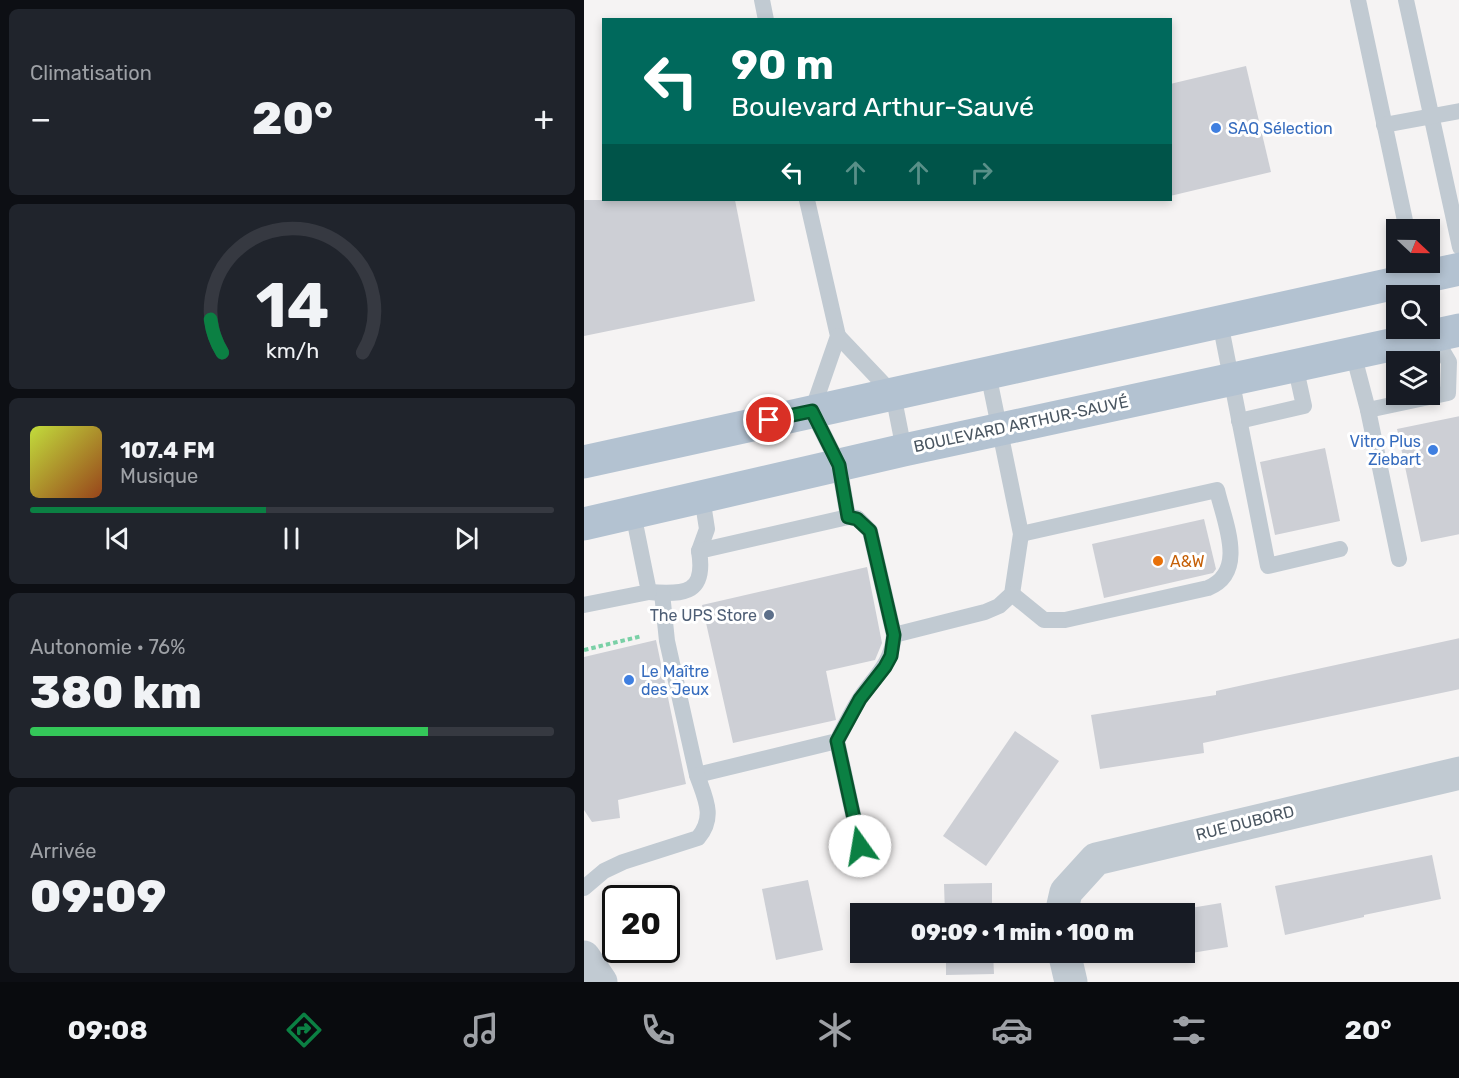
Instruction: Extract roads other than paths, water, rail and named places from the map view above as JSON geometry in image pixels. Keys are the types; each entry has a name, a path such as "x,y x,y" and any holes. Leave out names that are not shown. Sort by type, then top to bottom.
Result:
{"main road":[{"path":"584,462 1460,269"},
{"name":"BOULEVARD ARTHUR-SAUVÉ","path":"584,524 904,450 1295,365 1353,353 1446,340"}],"street":[{"name":"RUE DUBORD","path":"1064,903 1066,892 1096,859 1460,772"},
{"path":"584,957 601,982"},
{"path":"1067,963 1071,982"}],"lane":[{"path":"762,0 766,18"},
{"path":"1358,0 1405,219"},
{"path":"1406,0 1460,247"},
{"path":"1385,125 1460,111"},
{"path":"807,201 838,336 893,394 904,450"},
{"path":"1220,322 1268,566 1340,549"},
{"path":"838,336 812,411 839,465 848,517"},
{"path":"1368,410 1448,393 1446,340"},
{"path":"1353,353 1368,410 1399,559"},
{"path":"1239,421 1304,406 1295,365"},
{"path":"894,635 985,612 999,606 1012,594 1021,534 988,373"},
{"path":"1012,594 1036,616 1044,620 1057,621 1216,585 1227,575 1232,560 1217,490 1021,534"},
{"path":"584,605 656,593 673,594 695,587 700,580 702,569 699,550 707,529 702,497"},
{"path":"584,888 604,871 623,862 698,838 709,819 656,593 633,513"},
{"path":"699,550 848,517 857,519 870,531 894,635 891,656 860,699 837,741 860,846"},
{"path":"697,775 837,741"}],"place":[{"name":"SAQ Sélection","path":"1216,128"},
{"name":"Vitro Plus Ziebart","path":"1433,450"},
{"name":"A&W","path":"1158,561"},
{"name":"The UPS Store","path":"769,615"},
{"name":"Le Maître des Jeux","path":"629,680"}]}
